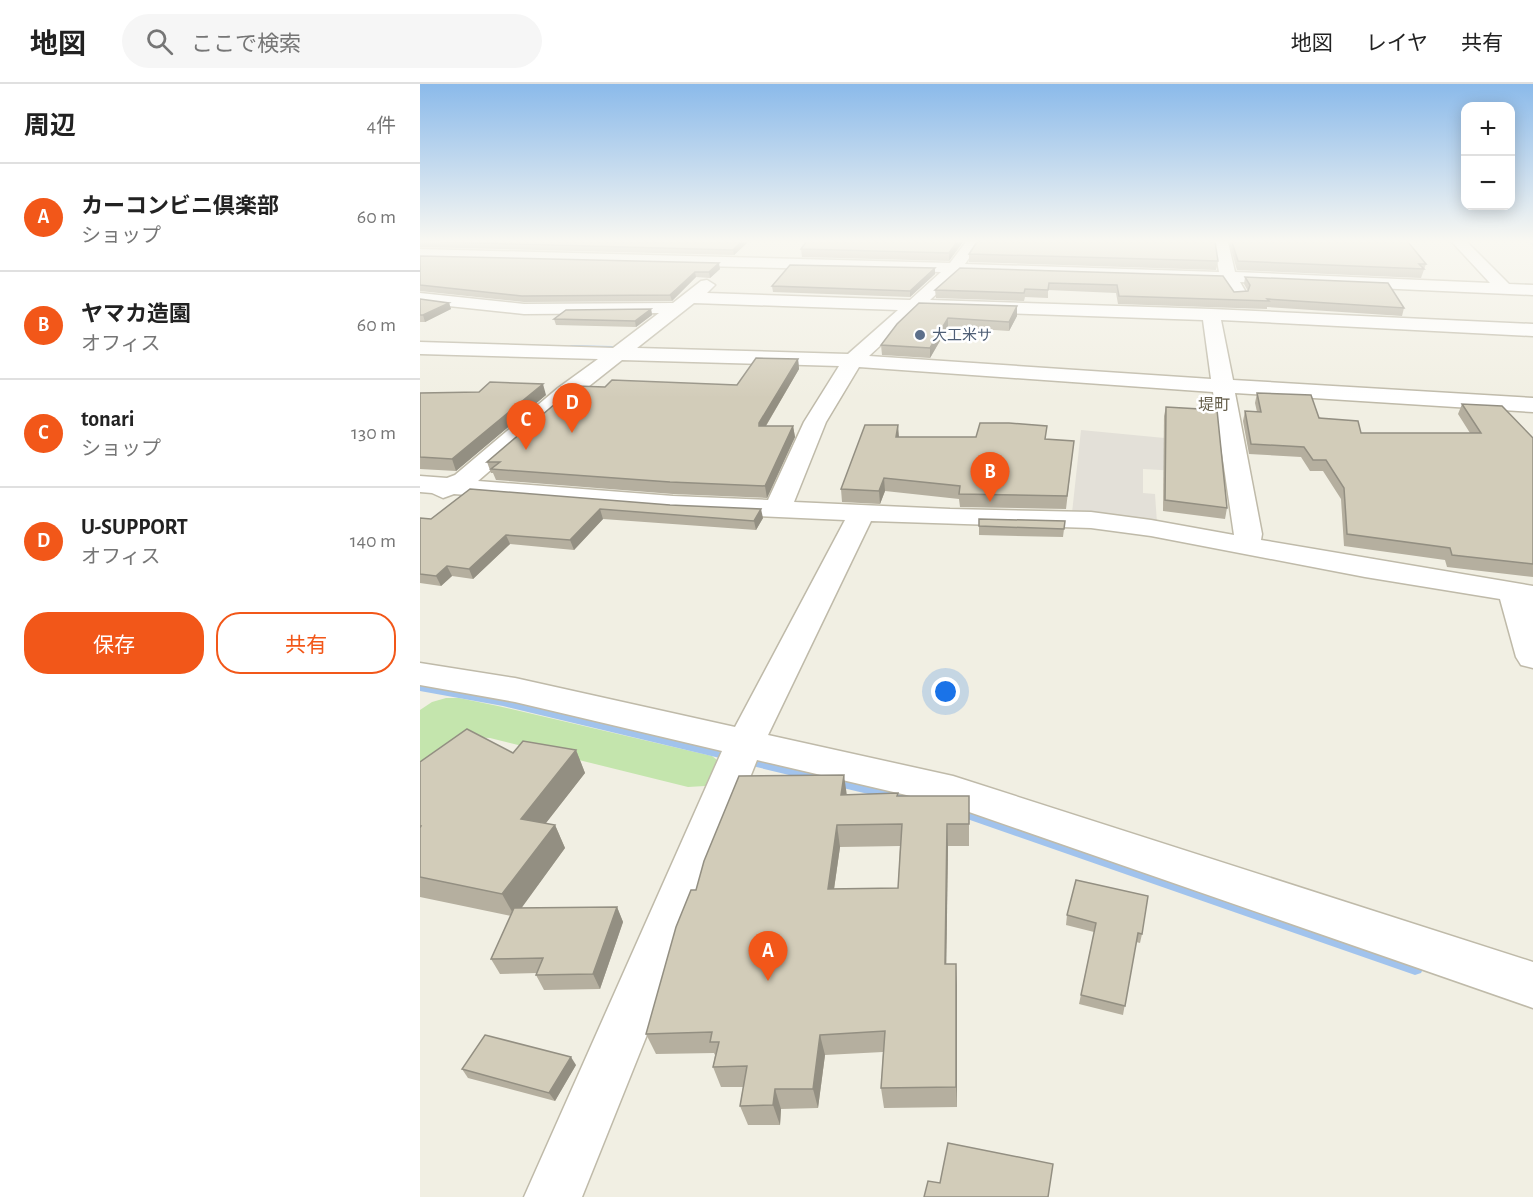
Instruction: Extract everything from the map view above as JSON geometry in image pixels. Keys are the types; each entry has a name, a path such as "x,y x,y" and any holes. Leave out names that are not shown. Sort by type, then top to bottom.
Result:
{"street":[{"path":"420,506 438,493 464,480 616,353 694,294"},
{"path":"778,509 815,422 853,360 927,294"},
{"path":"1238,294 1251,316"},
{"path":"1516,294 1533,307"},
{"path":"420,298 524,309 683,303 915,305 1211,314 1533,330"},
{"path":"1211,314 1248,534 1245,546"},
{"path":"420,348 853,360 1533,405"},
{"path":"1501,403 1519,424"},
{"path":"420,484 626,501 862,513 1091,520 1151,528 1365,568 1523,593 1533,657"},
{"path":"553,1197 745,743 862,513"},
{"path":"420,674 515,690 953,791 1533,985"}],"shaded area":[{"path":"1081,430 1175,439 1178,471 1143,469 1143,493 1155,494 1157,523 1072,513"}],"green space":[{"path":"446,698 459,698 498,706 712,756 722,764 719,778 705,786 688,787 490,738 474,737 420,776 420,710 432,702"}],"building":[{"path":"503,294 671,294 670,295 522,296"},
{"path":"1119,294 1395,294 1404,308 1267,299 1269,301 1119,296"},
{"path":"420,299 449,303 420,315"},
{"path":"919,303 1017,306 1009,322 948,318 930,348 881,345 897,324"},
{"path":"651,309 635,321 554,319 566,310"},
{"path":"756,358 798,359 759,423 759,426 793,426 765,486 670,482 491,469 500,462 487,462 576,386 605,387 612,380 737,385"},
{"path":"490,382 543,384 452,459 420,457 420,393 479,392"},
{"path":"1257,393 1311,395 1319,418 1358,421 1361,433 1481,433 1462,404 1502,406 1533,438 1533,564 1452,555 1450,548 1347,534 1344,488 1326,460 1313,460 1304,447 1251,444 1245,411 1261,412"},
{"path":"1166,407 1217,410 1227,508 1165,500"},
{"path":"980,423 1047,426 1045,439 1074,441 1067,496 959,494 960,486 884,478 879,491 841,489 865,425 898,425 896,437 976,437"},
{"path":"470,489 670,505 761,509 754,521 600,509 570,540 506,535 469,569 447,566 436,576 420,574 420,518 431,519"},
{"path":"979,519 1065,521 1064,529 979,526"},
{"path":"467,729 513,753 523,741 576,750 521,819 555,825 502,894 420,877 420,762"},
{"path":"844,775 841,795 898,793 897,796 969,796 969,824 947,824 945,964 956,964 956,1087 881,1088 885,1031 820,1035 813,1089 775,1089 773,1105 740,1106 747,1066 713,1067 719,1042 710,1042 712,1032 646,1034 676,927 691,890 696,890 704,861 739,776","holes":["902,824 898,888 828,889 837,825"]},
{"path":"1076,880 1148,896 1142,934 1138,933 1125,1006 1081,995 1096,923 1067,915"},
{"path":"617,907 593,974 536,975 543,958 491,959 514,908"},
{"path":"485,1035 571,1057 549,1093 462,1069"},
{"path":"948,1143 1053,1164 1048,1197 924,1197 928,1181 940,1183"}],"waterway":[{"path":"571,347 612,348"},
{"path":"420,687 503,702 724,754"},
{"path":"753,761 918,800"},
{"path":"955,809 1415,967"}],"place":[{"name":"大工米サ","path":"920,335"},
{"name":"U-SUPPORT","path":"572,433"},
{"name":"tonari","path":"526,450"},
{"name":"ヤマカ造園","path":"990,502"},
{"name":"カーコンビニ倶楽部","path":"768,981"}],"district":[{"name":"堤町","path":"1214,404"}]}
